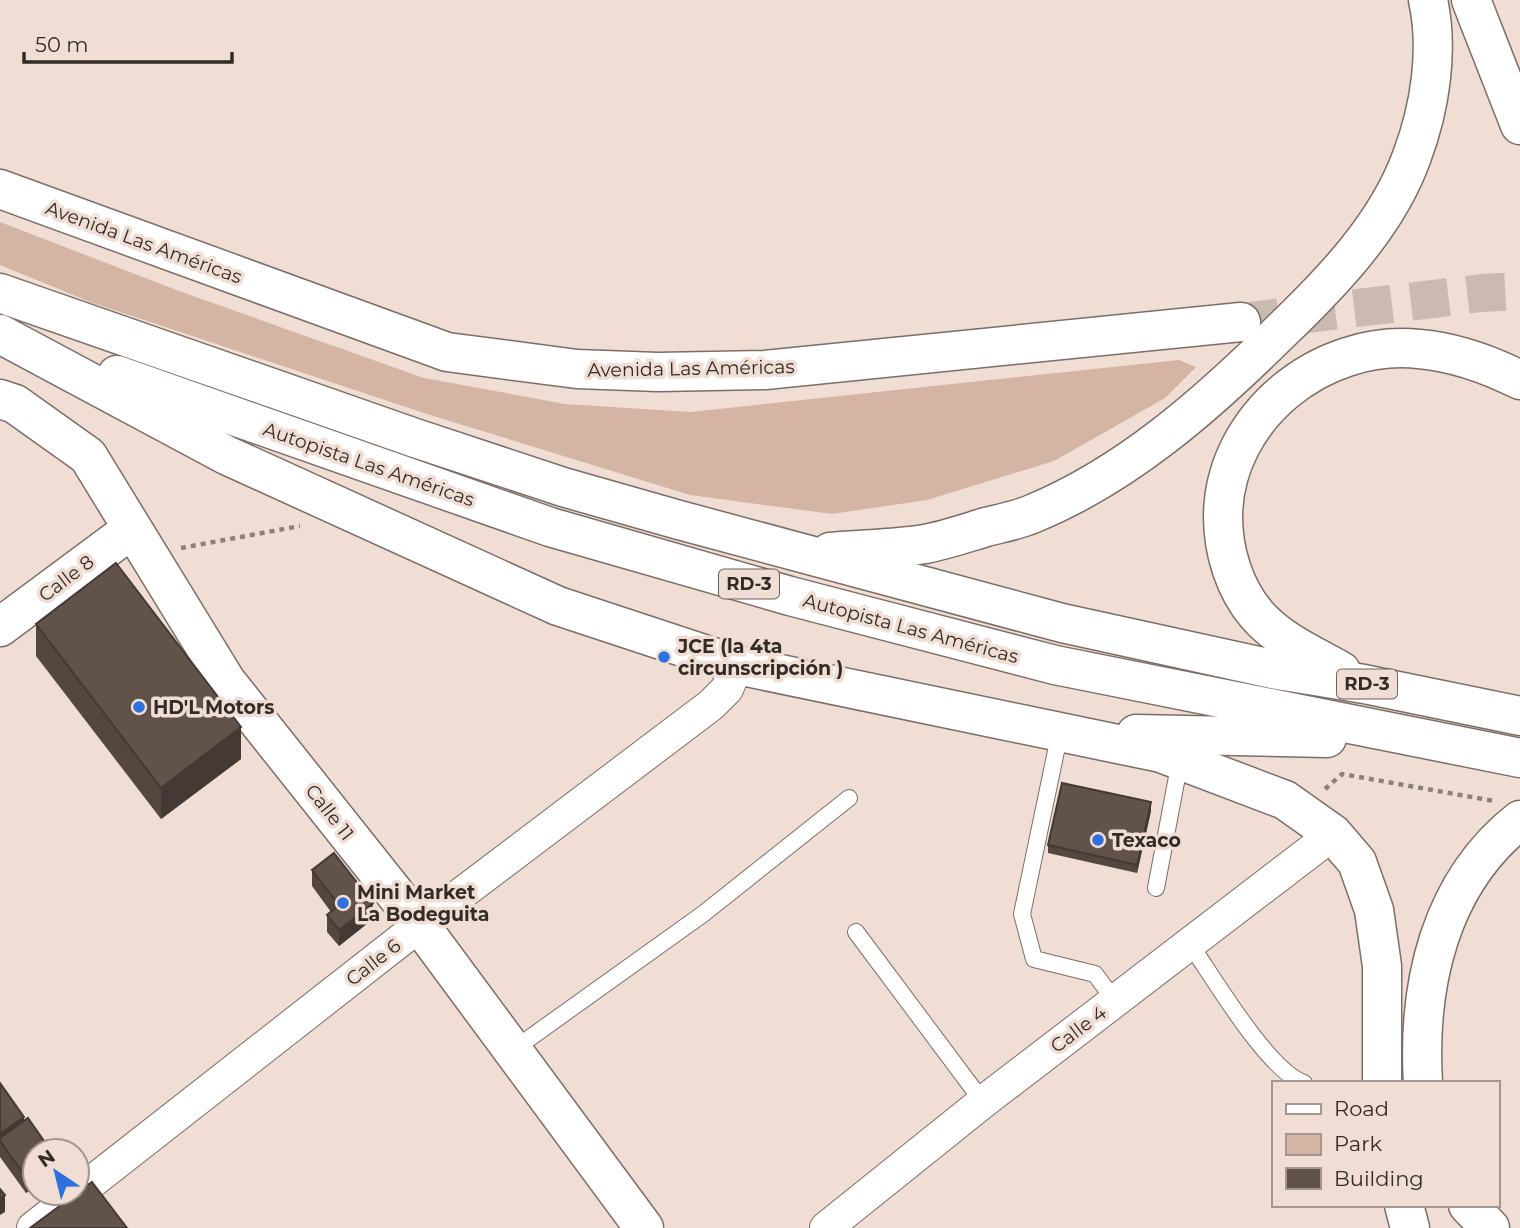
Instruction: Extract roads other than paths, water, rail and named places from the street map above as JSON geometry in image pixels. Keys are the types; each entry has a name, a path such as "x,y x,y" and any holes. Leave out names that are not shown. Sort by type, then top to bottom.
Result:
{"main road":[{"path":"801,554 925,544 1031,515 1095,484 1177,426 1242,369 1321,292 1371,231 1412,158 1424,116 1431,66 1433,24 1428,0"},
{"path":"1471,0 1520,125"},
{"name":"Avenida Las Américas","path":"0,189 447,352 577,369 658,372 765,369 1241,322"},
{"name":"Autopista Las Américas","path":"0,293 489,462 576,490 801,554 1062,622 1272,669 1364,684 1520,716"},
{"path":"0,333 226,455 546,600 737,665 1161,754 1284,800 1333,834 1357,862 1374,911 1382,966 1382,1081"},
{"name":"Autopista Las Américas","path":"0,333 550,527 790,596 1055,665 1520,758"},
{"path":"1364,684 1282,639 1255,612 1236,582 1223,538 1223,492 1232,462 1245,435 1259,416 1292,386 1336,361 1357,355 1417,349 1461,356 1520,380"},
{"name":"Calle 11","path":"8,401 88,456 226,681 420,925 644,1228"},
{"name":"Calle 8","path":"0,627 132,529"},
{"path":"1060,732 1380,739 1441,743"},
{"path":"1423,1081 1422,1039 1427,992 1436,948 1451,906 1508,810"},
{"path":"1405,1207 1410,1228"},
{"path":"1470,1207 1490,1228"}],"street":[{"name":"Calle 6","path":"33,1228 420,925 711,705 727,688 737,665"},
{"name":"Calle 4","path":"825,1228 983,1102 1333,834"}],"lane":[{"path":"1060,732 1022,914 1034,960 1095,974 1115,1001"},
{"path":"1156,888 1180,761"},
{"path":"513,1050 703,914 849,798"},
{"path":"856,932 983,1102"},
{"path":"1190,944 1259,1044 1278,1065 1301,1081"}],"tunnel":[{"path":"1241,322 1482,293 1520,291"}],"place":[{"name":"JCE (la 4ta circunscripción )","path":"664,657"},
{"name":"HD'L Motors","path":"139,707"},
{"name":"Texaco","path":"1098,840"},
{"name":"Mini Market La Bodeguita","path":"343,903"}]}
